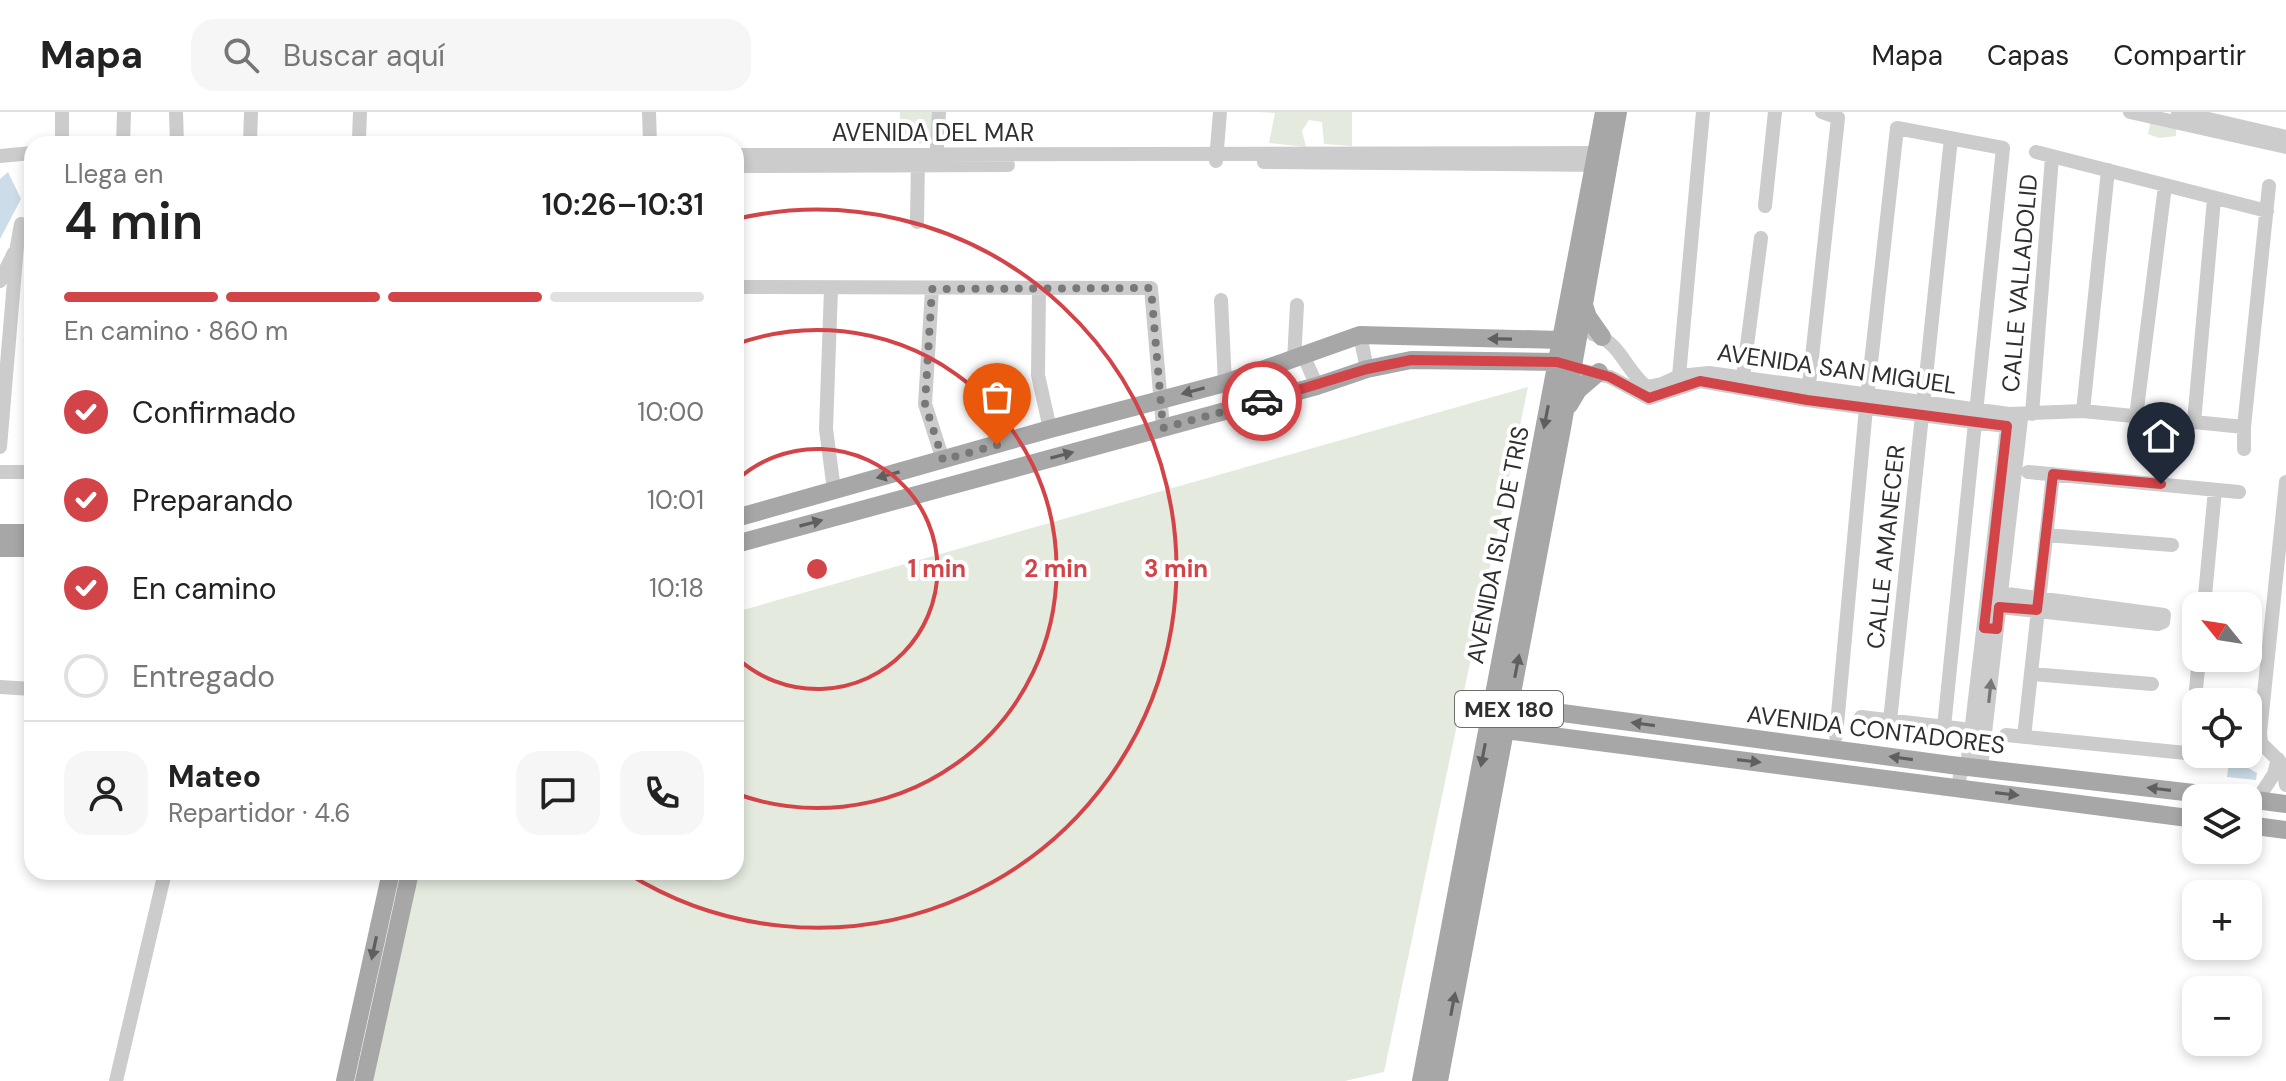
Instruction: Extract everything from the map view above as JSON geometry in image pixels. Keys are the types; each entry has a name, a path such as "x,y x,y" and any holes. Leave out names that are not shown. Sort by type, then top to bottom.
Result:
{"main road":[{"name":"AVENIDA ISLA DE TRIS","path":"1569,338 1583,304 1602,159 1604,112"},
{"name":"AVENIDA ISLA DE TRIS","path":"1421,1081 1602,159 1618,112"},
{"path":"1583,304 1602,337"},
{"path":"744,512 1225,383 1360,335 1569,338"},
{"path":"744,542 1317,386 1367,369 1411,360 1564,365"},
{"name":"AVENIDA ISLA DE TRIS","path":"1439,1081 1565,410 1564,365"},
{"path":"1565,410 1578,390 1599,372"},
{"path":"0,533 24,533"},
{"path":"0,548 24,548"},
{"name":"AVENIDA CONTADORES","path":"1510,706 1974,768 2182,792"},
{"name":"AVENIDA CONTADORES","path":"1505,730 2182,817"},
{"path":"2262,801 2286,804"},
{"path":"2262,827 2286,830"},
{"path":"345,1081 389,880"},
{"path":"364,1081 408,880"}],"street":[{"path":"62,112 62,136"},
{"path":"123,136 124,112"},
{"path":"176,112 177,136"},
{"path":"250,136 251,112"},
{"path":"359,136 360,112"},
{"path":"649,112 650,136"},
{"path":"936,161 939,112"},
{"path":"1216,157 1220,112"},
{"path":"1679,376 1703,112"},
{"path":"1765,206 1775,112"},
{"path":"1808,394 1838,118 1822,112"},
{"path":"2130,112 2286,147"},
{"path":"2178,112 2286,137"},
{"path":"1836,736 1867,402 1897,128 2003,148 1944,727"},
{"name":"CALLE AMANECER","path":"1890,721 1951,138"},
{"path":"2036,152 2267,211"},
{"path":"0,156 24,154"},
{"name":"AVENIDA DEL MAR","path":"744,155 918,161"},
{"name":"AVENIDA DEL MAR","path":"936,161 1007,172 1216,157"},
{"name":"AVENIDA DEL MAR","path":"744,166 1216,157 1602,159"},
{"name":"CALLE VALLADOLID","path":"1998,560 2052,157"},
{"path":"917,222 918,161"},
{"path":"2083,411 2108,170"},
{"path":"2136,417 2165,186"},
{"path":"2244,449 2269,186"},
{"path":"2194,422 2214,199"},
{"path":"0,447 21,224"},
{"path":"1743,383 1761,238"},
{"path":"0,281 17,246"},
{"path":"744,287 1151,288 1163,428"},
{"path":"831,289 826,429 834,490"},
{"path":"932,289 925,404 943,460"},
{"path":"1039,289 1038,375 1050,429"},
{"path":"1221,300 1225,383"},
{"path":"1297,305 1299,358 1317,386"},
{"path":"1569,338 1588,333 1602,337"},
{"path":"1360,335 1367,369"},
{"name":"AVENIDA SAN MIGUEL","path":"1602,337 1619,352 1639,381 1647,387 1679,376 1709,373 1743,383 1808,394 1975,416 2018,419 2083,411 2244,427"},
{"name":"AVENIDA SAN MIGUEL","path":"1564,365 1599,372 1649,398 1700,381 1743,383"},
{"path":"0,472 24,472"},
{"path":"2028,472 2239,492"},
{"path":"2024,737 2053,474"},
{"path":"2286,482 2260,733 2261,743 2284,769 2286,785"},
{"path":"2205,592 2215,490"},
{"path":"2046,535 2172,545"},
{"path":"1990,628 1999,600 1998,560"},
{"path":"1959,788 1960,774 1974,768 1998,560"},
{"path":"1999,600 2102,612"},
{"path":"2032,674 2152,684"},
{"path":"0,687 24,688"},
{"path":"1861,717 1963,729"},
{"path":"2006,735 2182,752"},
{"path":"2262,789 2274,774 2278,759"},
{"path":"116,1081 163,880"}],"shaded area":[{"path":"900,112 938,112 937,143 899,144"},
{"path":"1258,112 1352,112 1352,146 1324,144 1322,122 1309,120 1302,131 1306,147 1269,143 1275,113"},
{"path":"2151,120 2176,127 2176,136 2159,138 2148,134"},
{"path":"1528,387 1384,1072 1345,1081 372,1081 415,880 744,880 744,610"}],"water":[{"path":"8,172 21,199 0,239 0,179"},
{"path":"2228,768 2248,768 2257,773 2256,780 2227,777"}],"way so far":[{"path":"997,445 943,460 925,404 932,289 1151,288 1163,428 1262,401"}],"route":[{"path":"1262,401 1367,369 1411,360 1557,362 1571,368 1599,372 1649,398 1700,381 1807,400 2007,426 1984,628 1997,629 1999,607 2037,610 2053,474 2161,484"}]}
